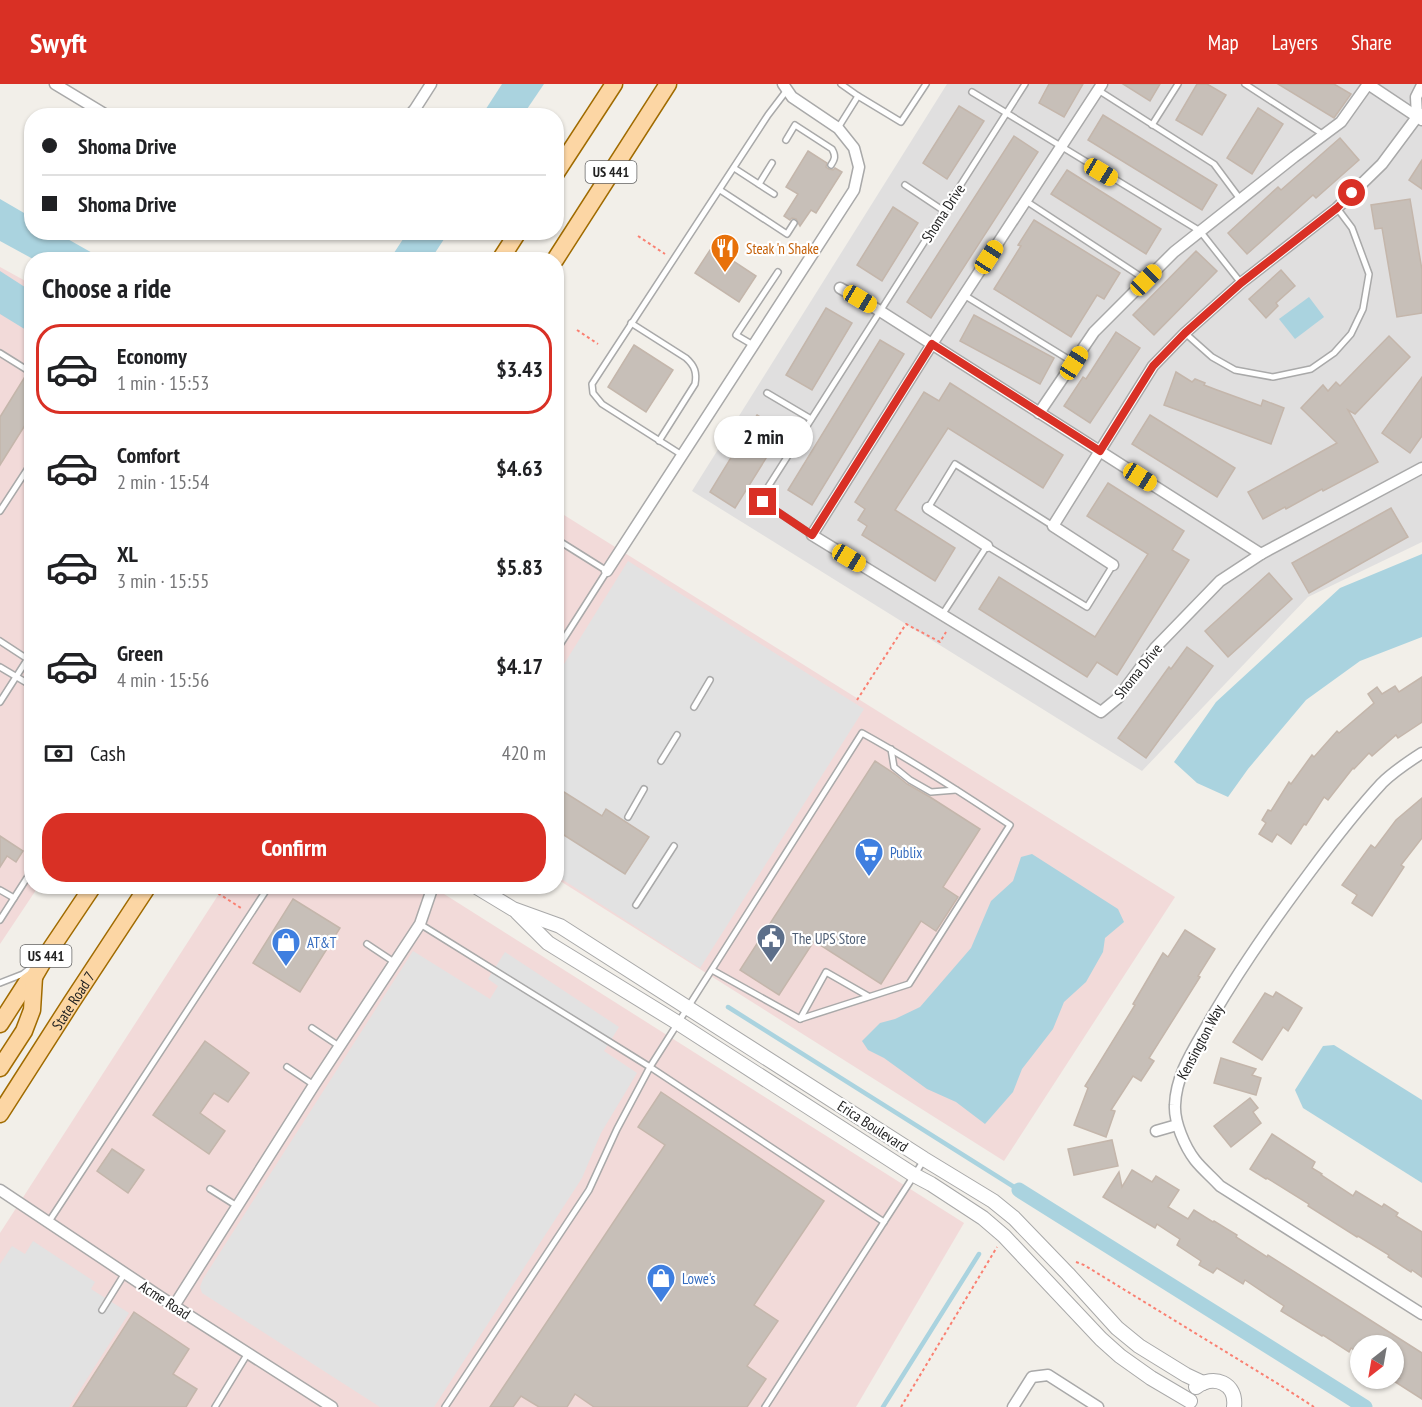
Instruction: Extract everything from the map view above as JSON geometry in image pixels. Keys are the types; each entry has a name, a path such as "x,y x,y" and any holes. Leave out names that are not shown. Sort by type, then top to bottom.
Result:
{"main road":[{"name":"US 441","path":"564,161 614,84"},
{"name":"US 441","path":"560,252 668,84"},
{"name":"US 441","path":"0,1024 27,982 34,977 88,894"},
{"name":"State Road 7","path":"0,1114 142,894"},
{"path":"0,1068 24,1031 32,1010 34,977"}],"street":[{"path":"55,84 95,108"},
{"path":"416,108 431,84"},
{"path":"1039,412 1094,332 1174,252 1341,122 1368,84 1420,117"},
{"path":"1420,117 1416,97 1422,86"},
{"path":"607,571 854,190 859,167 854,148 838,128 792,97 785,87"},
{"path":"812,535 932,344 1100,87"},
{"path":"1113,565 1053,526 1153,366 1185,333 1241,283 1337,208 1382,164 1420,117"},
{"path":"840,288 880,311 1261,554"},
{"name":"Shoma Drive","path":"812,535 1101,712 1118,698 1155,648 1220,581 1261,554 1422,468"},
{"path":"928,508 987,546"},
{"name":"Kensington Way","path":"1422,753 1403,765 1367,800 1295,892 1218,1006 1180,1076 1175,1100 1176,1125 1194,1159 1220,1186 1422,1314"},
{"path":"174,1306 314,1084 420,924 431,894"},
{"name":"Erica Boulevard","path":"488,894 513,909 560,926 993,1201 1014,1218 1117,1328 1139,1346 1203,1383 1210,1380 1225,1384 1234,1396 1237,1406"},
{"name":"Erica Boulevard","path":"513,909 548,943 678,1023 983,1218 1004,1236 1101,1339 1120,1356 1191,1404"},
{"path":"1156,1131 1176,1125"},
{"name":"Acme Road","path":"0,1190 174,1306 332,1407"},
{"path":"1013,1407 1032,1377 1048,1376 1098,1407"},
{"path":"1191,1404 1192,1394 1196,1387 1203,1383"}],"lane":[{"path":"841,84 901,122 926,84"},
{"name":"Shoma Drive","path":"812,535 763,502 761,498 1025,84"},
{"path":"1152,125 1178,84"},
{"path":"1245,84 1324,135"},
{"path":"682,455 602,404 593,393 592,384 785,87"},
{"path":"1100,87 1152,125 1214,164 1240,199"},
{"path":"972,92 1200,231 1241,283"},
{"path":"838,128 858,96"},
{"path":"786,140 795,125 832,149 835,159 831,165"},
{"path":"759,184 772,163"},
{"path":"734,168 774,194"},
{"path":"905,185 944,211"},
{"path":"720,190 787,234 794,223"},
{"path":"1026,201 1146,280"},
{"path":"1185,333 1212,357 1235,370 1273,377 1311,369 1334,353 1351,334 1363,309 1369,274 1352,228 1337,208"},
{"path":"753,345 736,335 778,272"},
{"path":"964,295 1074,363"},
{"path":"631,323 686,358 695,369 695,384 659,441"},
{"path":"0,353 24,368"},
{"path":"767,393 811,419"},
{"path":"928,508 955,464 1053,526"},
{"path":"0,512 24,474"},
{"path":"564,544 607,571 564,638"},
{"path":"942,615 987,546 1088,607 1113,565"},
{"path":"0,641 24,657"},
{"path":"0,667 24,682"},
{"path":"0,702 24,667"},
{"path":"694,707 711,680"},
{"path":"445,1407 589,1190 617,1129 650,1067 862,733 1010,825 909,984 800,1019 712,970"},
{"path":"661,761 677,735"},
{"path":"891,749 894,767 910,780 931,792 957,790"},
{"path":"628,817 645,789"},
{"path":"636,905 674,846"},
{"path":"0,920 24,882"},
{"path":"0,890 14,898"},
{"path":"48,1223 264,894"},
{"path":"420,924 650,1067 884,1222"},
{"path":"367,944 394,962"},
{"path":"0,983 23,974 48,953"},
{"path":"800,1019 826,972 868,996"},
{"path":"312,1028 339,1046"},
{"path":"287,1067 314,1084"},
{"path":"765,1407 924,1159"},
{"path":"210,1189 237,1206"},
{"path":"102,1310 125,1273"},
{"path":"215,1407 248,1353"}],"path":[{"path":"638,236 665,254"},
{"path":"577,330 598,344"},
{"path":"857,700 906,624 939,642 953,621"},
{"path":"219,894 241,908"},
{"path":"901,1407 1004,1236"},
{"path":"1050,1255 1084,1264 1314,1407"}],"shaded area":[{"path":"947,84 1422,84 1422,542 1308,597 1142,771 692,491"},
{"path":"0,267 24,280 24,894 33,894 0,944"},
{"path":"564,515 1175,897 1004,1161 564,883"},
{"path":"628,561 864,709 700,968 564,881 564,664"},
{"path":"219,894 444,894 964,1223 856,1407 0,1407 0,1233"},
{"path":"413,951 490,999 498,986 488,979 505,952 619,1027 604,1051 637,1073 601,1133 582,1178 434,1407 380,1407 202,1293 200,1287"},
{"path":"33,1241 95,1282 91,1289 129,1313 69,1407 0,1407 0,1264 12,1246 25,1254"}],"water":[{"path":"502,84 544,84 528,108 487,108"},
{"path":"0,199 24,213 24,240 69,240 91,252 24,252 24,254 0,241"},
{"path":"402,240 443,240 436,252 395,252"},
{"path":"0,271 24,286 24,329 0,314"},
{"path":"1309,297 1324,317 1295,339 1279,319"},
{"path":"1422,554 1422,637 1360,661 1306,700 1248,769 1228,797 1197,783 1174,762 1216,702 1340,588"},
{"path":"1032,854 1118,909 1124,922 1105,938 1103,952 1086,982 1064,1002 1053,1029 1022,1069 1013,1092 985,1124 956,1102 927,1089 884,1058 868,1050 862,1041 880,1023 895,1019 920,1007 971,948 991,901 1013,881 1021,857"},
{"path":"1334,1045 1422,1100 1422,1183 1303,1108 1295,1090 1323,1046"}],"building":[{"path":"1049,84 1083,84 1064,117 1039,103"},
{"path":"1123,84 1160,84 1150,101"},
{"path":"1197,84 1207,84 1226,95 1202,135 1176,120"},
{"path":"1278,84 1334,84 1351,94 1334,118"},
{"path":"959,106 984,121 947,179 923,163"},
{"path":"1258,108 1283,124 1252,174 1227,158"},
{"path":"1103,115 1217,185 1202,210 1088,140"},
{"path":"1014,136 1038,152 931,318 907,302"},
{"path":"1340,138 1359,160 1316,198 1313,195 1247,254 1228,233 1278,187 1281,190"},
{"path":"808,151 827,163 826,167 829,169 835,168 842,172 816,213 811,210 800,226 796,219 790,220 784,216 798,194 786,187"},
{"path":"1422,160 1422,189 1409,180"},
{"path":"1067,170 1161,229 1146,254 1051,194"},
{"path":"1410,199 1422,270 1422,313 1397,317 1382,228 1375,229 1371,205"},
{"path":"893,207 918,223 882,281 857,265"},
{"path":"1034,220 1120,273 1104,299 1097,295 1071,337 994,289"},
{"name":"Steak 'n Shake","path":"712,247 756,276 739,302 695,273"},
{"path":"1196,251 1217,271 1154,335 1133,315"},
{"path":"1281,270 1295,286 1276,303 1278,306 1266,318 1249,299"},
{"path":"826,308 852,323 812,390 786,375"},
{"path":"974,315 1054,358 1040,384 960,341"},
{"path":"1116,332 1140,348 1090,423 1064,406 1083,377 1086,379"},
{"path":"1389,336 1410,357 1355,414 1348,410 1378,462 1263,519 1248,492 1337,443 1301,408 1323,385 1328,391 1336,382 1340,386"},
{"path":"880,340 904,354 812,505 788,490"},
{"path":"634,345 673,370 646,412 608,387"},
{"path":"1176,372 1192,382 1195,379 1205,383 1204,385 1261,406 1263,400 1284,408 1271,444 1164,405"},
{"path":"1422,377 1422,436 1410,453 1382,433"},
{"path":"24,378 24,427 0,465 0,417"},
{"path":"950,383 1063,455 1043,488 948,428 895,510 955,548 935,581 862,535 867,526 858,520 865,509 855,502 924,392 939,401"},
{"path":"757,415 783,431 735,508 710,492"},
{"path":"1150,415 1235,468 1217,497 1132,444"},
{"path":"1108,483 1184,531 1172,550 1189,560 1117,675 1097,662 1087,677 979,609 999,577 1095,637 1148,554 1087,516"},
{"path":"1391,508 1408,537 1309,593 1292,563"},
{"path":"1269,573 1292,599 1228,657 1205,631"},
{"path":"1187,647 1213,666 1146,758 1118,738 1169,667 1171,669"},
{"path":"1422,677 1422,722 1398,738 1396,735 1372,756 1369,753 1353,768 1328,800 1324,797 1291,844 1277,834 1272,842 1259,834 1266,823 1262,820 1268,810 1271,811 1289,782 1291,784 1312,755 1314,757 1337,731 1339,733 1374,703 1368,694 1377,687 1382,694 1395,686 1399,692"},
{"path":"875,761 907,784 980,829 943,887 958,897 936,931 921,921 881,984 814,941 779,995 740,970"},
{"path":"564,792 602,816 606,809 649,837 625,874 564,835"},
{"path":"1422,798 1422,838 1401,865 1404,867 1372,916 1352,903 1357,895 1342,885 1371,845 1375,848 1396,820"},
{"path":"0,836 23,851 16,862 7,856 0,867"},
{"path":"293,899 340,928 300,992 253,963"},
{"path":"1185,930 1215,949 1149,1058 1154,1061 1141,1081 1133,1076 1111,1110 1115,1111 1106,1137 1074,1125 1088,1088 1085,1086 1135,1005 1133,1004 1163,953 1168,957"},
{"path":"1276,992 1302,1008 1288,1031 1283,1027 1262,1060 1233,1042 1265,993 1273,997"},
{"path":"205,1041 249,1073 228,1102 214,1093 200,1113 225,1131 209,1154 153,1115"},
{"path":"1221,1058 1256,1069 1252,1075 1261,1078 1256,1095 1214,1083"},
{"path":"661,1092 824,1201 754,1305 778,1321 747,1366 766,1379 747,1407 594,1407 575,1394 567,1407 539,1407 521,1396 513,1407 490,1407 665,1145 638,1127"},
{"path":"1250,1098 1258,1108 1253,1112 1261,1123 1231,1147 1214,1126"},
{"path":"1272,1134 1315,1162 1312,1168 1353,1196 1356,1191 1382,1207 1384,1204 1398,1213 1396,1216 1422,1232 1422,1277 1250,1169"},
{"path":"1112,1140 1118,1166 1074,1175 1068,1149"},
{"path":"112,1149 144,1170 128,1193 97,1171"},
{"path":"1132,1170 1152,1182 1156,1176 1179,1190 1168,1207 1188,1219 1194,1210 1214,1221 1267,1257 1268,1255 1394,1335 1350,1335 1349,1352 1281,1311 1284,1306 1245,1280 1243,1284 1217,1268 1213,1273 1199,1265 1201,1261 1177,1245 1180,1239 1157,1224 1155,1228 1103,1197 1119,1172 1122,1187"},
{"path":"134,1312 189,1349 173,1374 197,1389 186,1407 73,1407"},
{"path":"1404,1342 1422,1353 1422,1399 1404,1388"}],"waterway":[{"path":"728,1007 1019,1190"},
{"path":"1019,1190 1365,1407"},
{"path":"883,1407 979,1254"}],"place":[{"name":"Steak 'n Shake","path":"725,274"},
{"name":"Publix","path":"869,878"},
{"name":"The UPS Store","path":"771,964"},
{"name":"AT&T","path":"286,968"},
{"name":"Lowe's","path":"661,1304"}],"route":[{"path":"763,502 812,535 932,344 1100,451 1153,366 1185,333 1241,283 1337,208 1352,193"}]}
